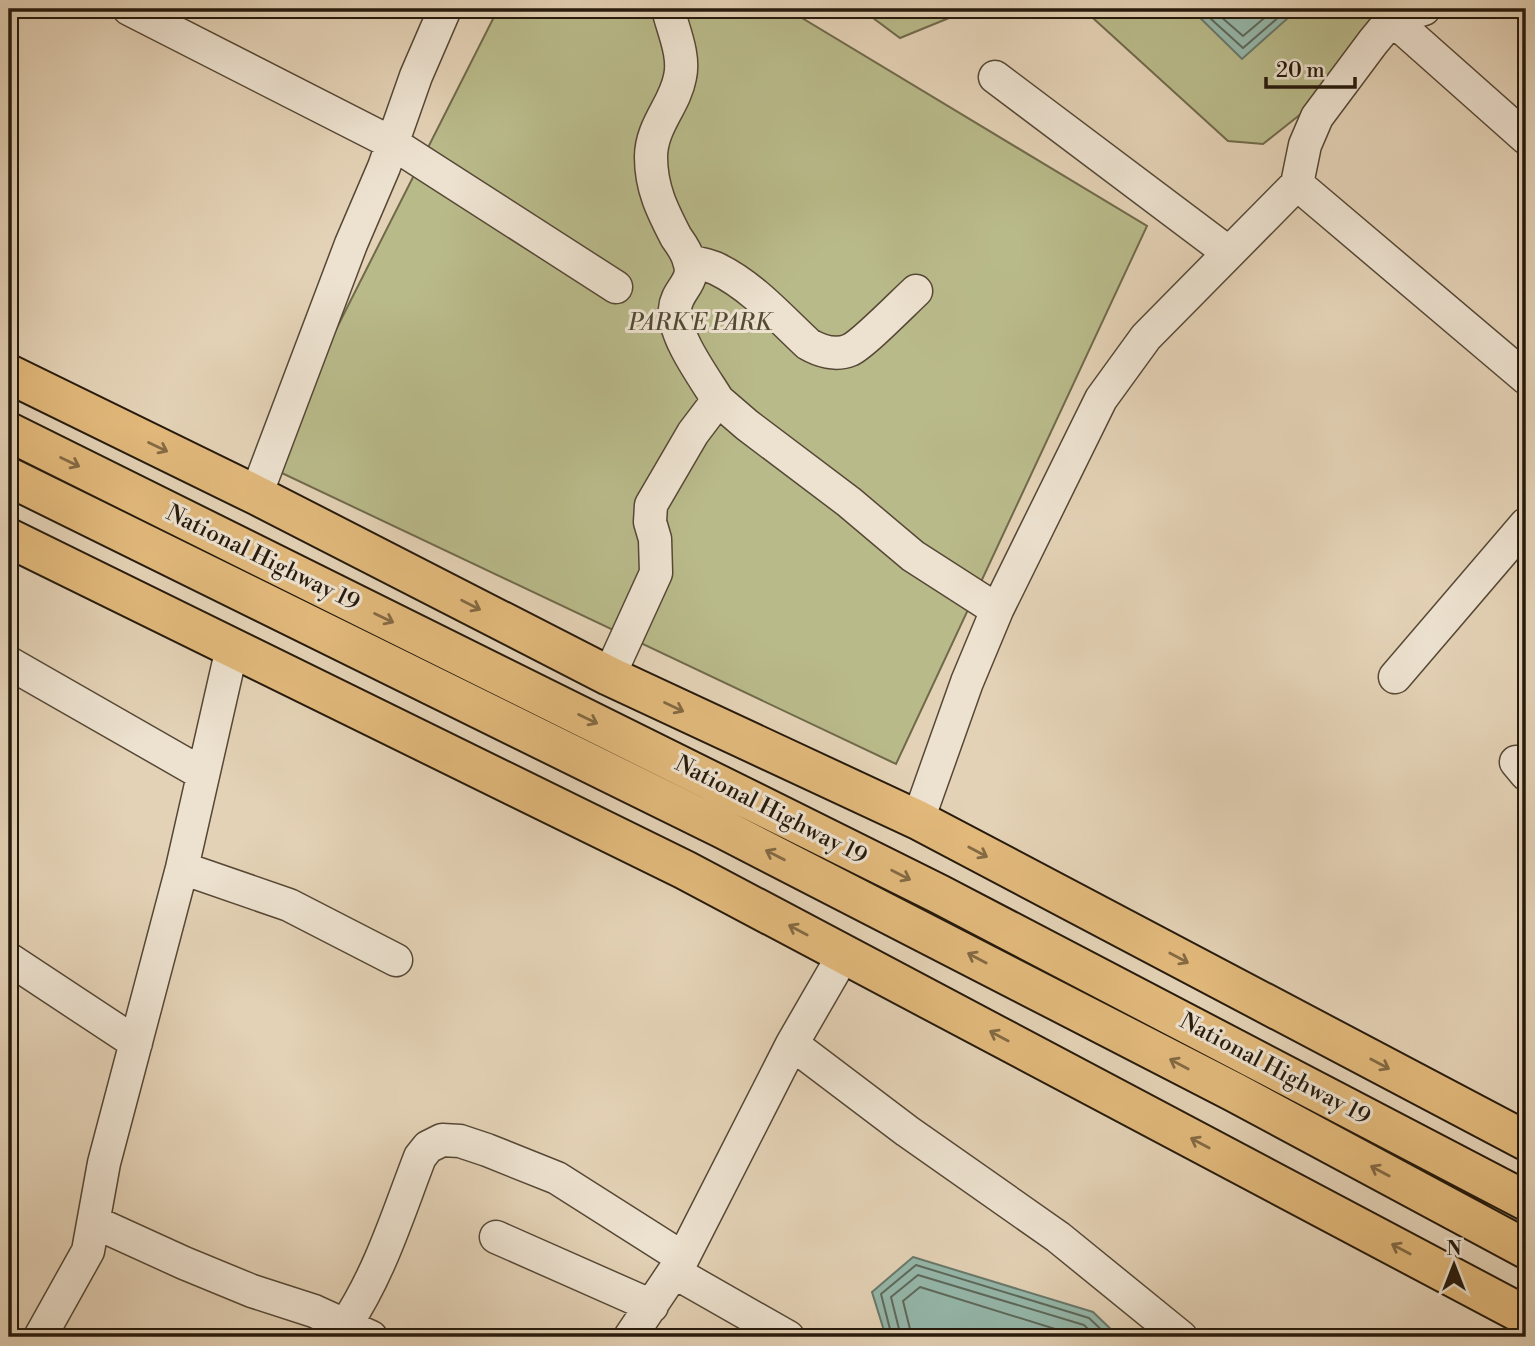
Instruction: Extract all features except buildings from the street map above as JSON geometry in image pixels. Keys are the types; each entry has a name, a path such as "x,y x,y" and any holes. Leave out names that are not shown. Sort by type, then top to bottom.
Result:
{"main road":[{"path":"9,374 257,495 609,676 918,820 1526,1141"},
{"name":"National Highway 19","path":"9,432 869,859 1526,1201"},
{"path":"9,477 723,828 1210,1080 1526,1249"},
{"path":"9,538 685,870 1526,1316"}],"street":[{"path":"128,9 392,143 616,287"},
{"path":"257,495 351,244 445,9"},
{"path":"668,9 681,59 681,70 678,87 654,136 650,154 652,184 659,206 690,261 691,278 676,301 675,321 680,335 718,400 849,502 912,556 997,610"},
{"path":"918,820 967,682 997,610 1101,399 1146,337 1297,184 1306,145 1317,117 1392,19 1424,9"},
{"path":"1392,19 1526,138"},
{"path":"995,77 1229,253"},
{"path":"1297,184 1526,378"},
{"path":"690,261 716,269 731,278 752,292 808,344 818,350 836,353 852,350 916,291"},
{"path":"609,676 656,573 655,540 650,522 651,505 693,433 718,400"},
{"path":"1395,677 1526,524"},
{"path":"40,1337 88,1251 104,1163 182,868 232,648"},
{"path":"9,663 203,774"},
{"path":"182,868 289,905 396,960"},
{"path":"630,1337 679,1265 792,1044 844,954"},
{"path":"9,959 136,1043"},
{"path":"792,1044 907,1131 1058,1237 1181,1337"},
{"path":"94,1222 252,1291 314,1311 359,1331 364,1297 420,1157 428,1147 442,1140 460,1141 557,1178 679,1265 788,1337"},
{"path":"496,1237 652,1306"}],"green space":[{"name":"PARK E PARK","path":"498,9 787,9 1147,226 896,764 267,466"},
{"path":"861,9 971,9 900,38"},
{"path":"1083,9 1447,9 1394,40 1263,144 1228,141"}],"water":[{"path":"1191,9 1298,9 1242,59"},
{"path":"913,1257 1093,1312 1119,1337 886,1337 872,1292"}]}
